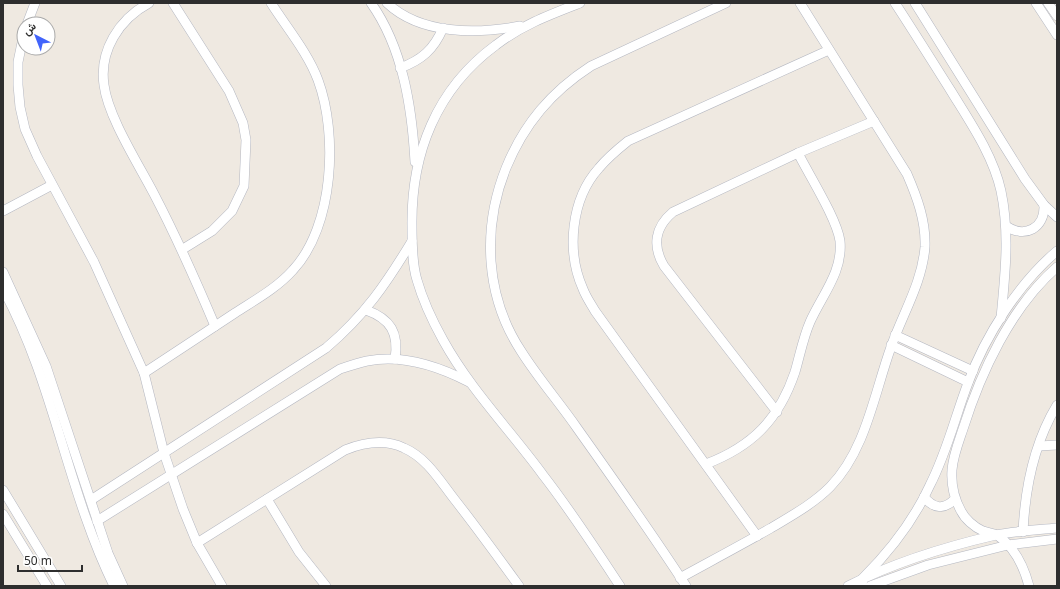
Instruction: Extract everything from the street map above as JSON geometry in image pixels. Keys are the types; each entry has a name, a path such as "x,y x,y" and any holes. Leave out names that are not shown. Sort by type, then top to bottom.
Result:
{"street":[{"path":"30,16 35,3"},
{"path":"149,3 128,17 111,41 105,62 104,84 112,112 183,249 215,326"},
{"path":"173,3 229,91 243,123 246,140 244,186 232,211 212,231 183,249"},
{"path":"144,373 268,291 293,270 304,257 317,230 326,192 329,167 329,129 322,92 313,68 271,3"},
{"path":"371,3 385,30 400,68 407,92 413,131 416,171"},
{"path":"387,3 393,9 416,22 443,28 484,31 525,25"},
{"path":"580,3 525,25 484,54 454,86 434,118 416,171 412,206 412,241 417,280 431,316 457,363 544,475 590,539 620,586"},
{"path":"686,586 575,425 520,351 500,308 490,262 490,239 492,216 497,193 514,150 538,111 553,94 570,79 591,66 726,3"},
{"path":"680,578 802,510 830,487 842,473 860,442 891,345 921,271 925,246 923,221 917,197 907,174 800,3"},
{"path":"895,3 983,144 995,171 1001,191 1006,226 1006,264 1000,320"},
{"path":"915,3 1025,179 1044,205 1057,217"},
{"path":"1036,3 1057,35"},
{"path":"1048,3 1057,16"},
{"path":"400,68 414,63 427,54 437,42 443,28"},
{"path":"757,536 595,310 583,289 576,265 573,246 574,225 579,205 587,186 598,169 612,154 628,141 829,50"},
{"path":"19,56 18,85 20,107 26,129 37,156 94,262 144,373 164,453 171,474 197,543 222,586"},
{"path":"777,412 664,266 656,250 656,241 661,225 673,212 798,153 874,121"},
{"path":"706,464 727,456 746,444 763,429 777,412 795,372 809,325 837,272 840,256 840,239 835,224 798,153"},
{"path":"3,211 52,185"},
{"path":"1006,226 1019,232 1033,229 1043,219 1044,205"},
{"path":"91,500 326,348 366,310 383,288 412,241"},
{"path":"863,582 897,540 924,497 944,456 968,382 1000,320 1031,277 1057,251"},
{"path":"1029,586 1025,571 1018,557 1008,545 997,535 983,531 971,523 961,512 955,500 953,491 952,469 970,408 984,372 1002,336 1023,306 1057,267"},
{"path":"3,272 46,366 97,521 123,586"},
{"path":"3,289 39,369 82,504 114,586"},
{"path":"366,310 378,314 394,334 397,347 395,359"},
{"path":"895,335 973,371"},
{"path":"891,345 968,382"},
{"path":"97,521 340,369 368,361 395,359 422,363 442,369 472,384"},
{"path":"1023,532 1027,489 1039,446 1056,410"},
{"path":"197,543 345,450 359,444 382,442 404,447 422,459 477,527 519,586"},
{"path":"1039,446 1057,445"},
{"path":"3,490 61,586"},
{"path":"924,497 931,504 939,508 946,507 955,500"},
{"path":"267,499 299,552 326,586"},
{"path":"3,514 47,586"},
{"path":"848,586 863,582 912,558 997,535 1057,528"},
{"path":"870,586 928,565 1008,545 1057,539"}]}
